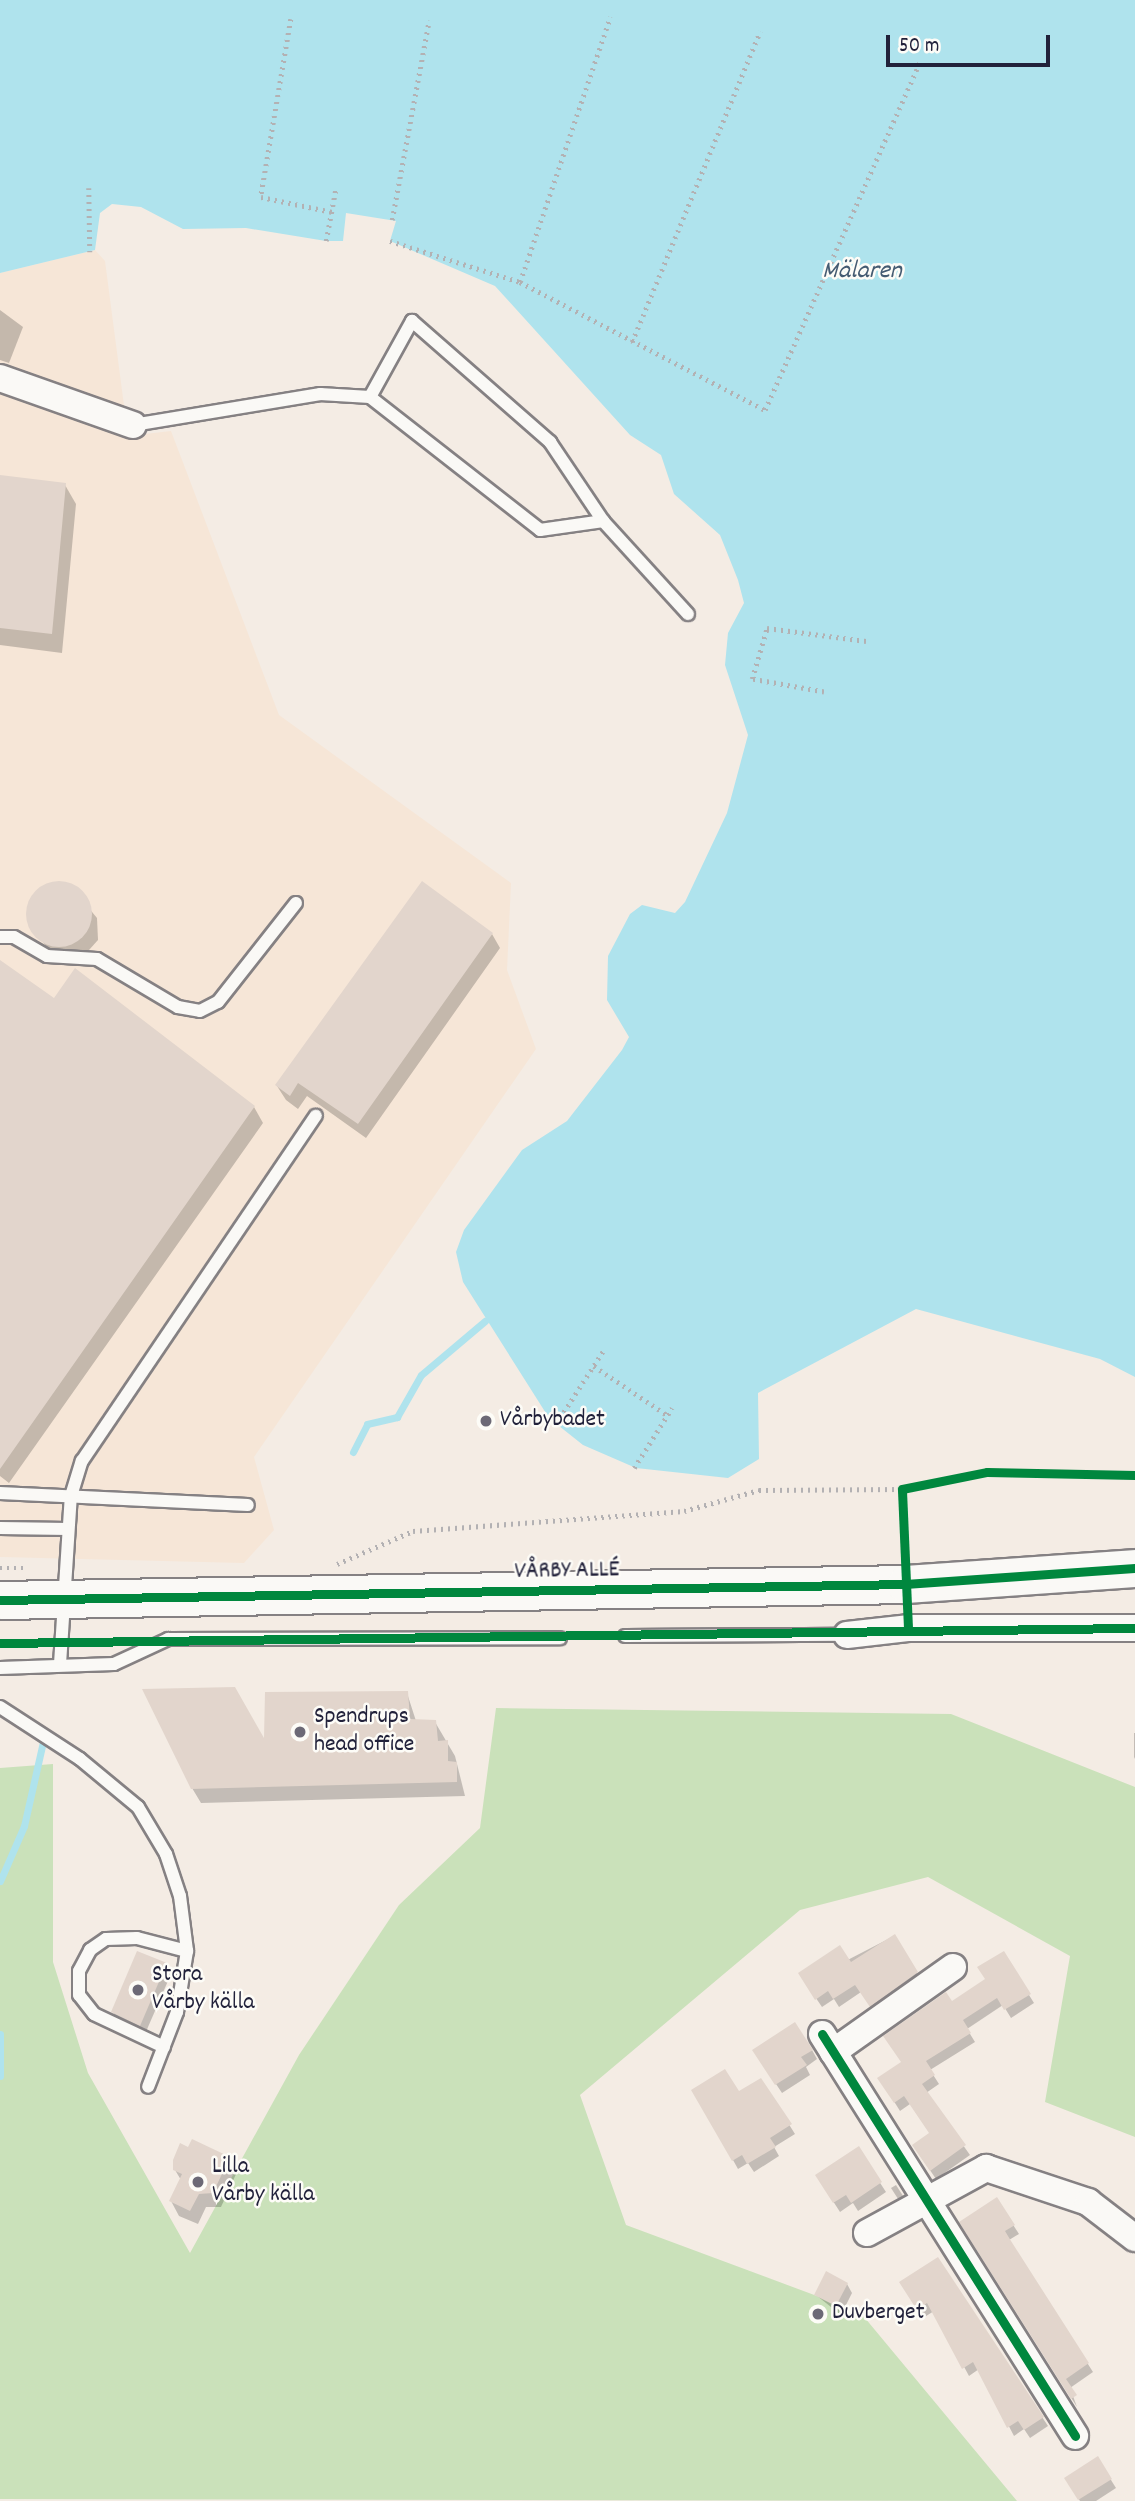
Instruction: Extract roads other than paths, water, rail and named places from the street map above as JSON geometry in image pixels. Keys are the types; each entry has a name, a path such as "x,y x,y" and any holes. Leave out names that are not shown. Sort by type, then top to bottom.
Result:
{"street":[{"path":"0,378 133,425"},
{"name":"VÅRBY ALLÉ","path":"0,1600 64,1585 906,1584 1135,1567"},
{"path":"847,1635 908,1628 1135,1628"},
{"path":"953,1967 827,2043 929,2197 1075,2436"},
{"path":"867,2233 986,2168 1088,2202 1135,2238"}],"lane":[{"path":"370,397 412,321 550,442 603,522 688,614"},
{"path":"133,425 320,394 370,397 540,530 603,522"},
{"path":"0,937 14,937 47,956 97,959 178,1007 200,1011 218,1002 296,902"},
{"path":"60,1664 71,1496 82,1461 316,1116"},
{"path":"0,1493 248,1505"},
{"path":"0,1528 68,1529"},
{"path":"625,1636 847,1635"},
{"path":"0,1668 114,1664 168,1640 560,1638"},
{"path":"0,1707 80,1759 138,1807 166,1854 180,1896 187,1951 164,2047 148,2087"},
{"path":"164,2047 94,2014 79,1994 79,1971 90,1950 106,1939 137,1938 187,1951"}],"water":[{"name":"Mälaren","path":"0,0 1135,0 1135,1377 1100,1359 916,1309 758,1393 759,1459 728,1478 636,1468 583,1445 549,1418 463,1282 456,1252 464,1230 522,1150 567,1121 622,1050 629,1037 607,1000 608,956 630,914 642,905 675,913 685,902 727,813 748,735 725,665 728,633 744,603 738,580 720,535 674,494 661,455 630,435 495,286 390,241 396,221 346,213 343,241 326,241 246,228 183,229 141,207 112,204 100,213 95,250 0,273"}],"waterway":[{"path":"353,1452 367,1424 397,1417 421,1375 485,1321"},
{"path":"0,1881 24,1826 43,1742"},
{"path":"0,2034 0,2076"}],"place":[{"name":"Vårbybadet","path":"486,1421"},
{"name":"Spendrups head office","path":"300,1732"},
{"name":"Stora Vårby källa","path":"138,1990"},
{"name":"Lilla Vårby källa","path":"198,2182"},
{"name":"Duvberget","path":"818,2314"}]}
